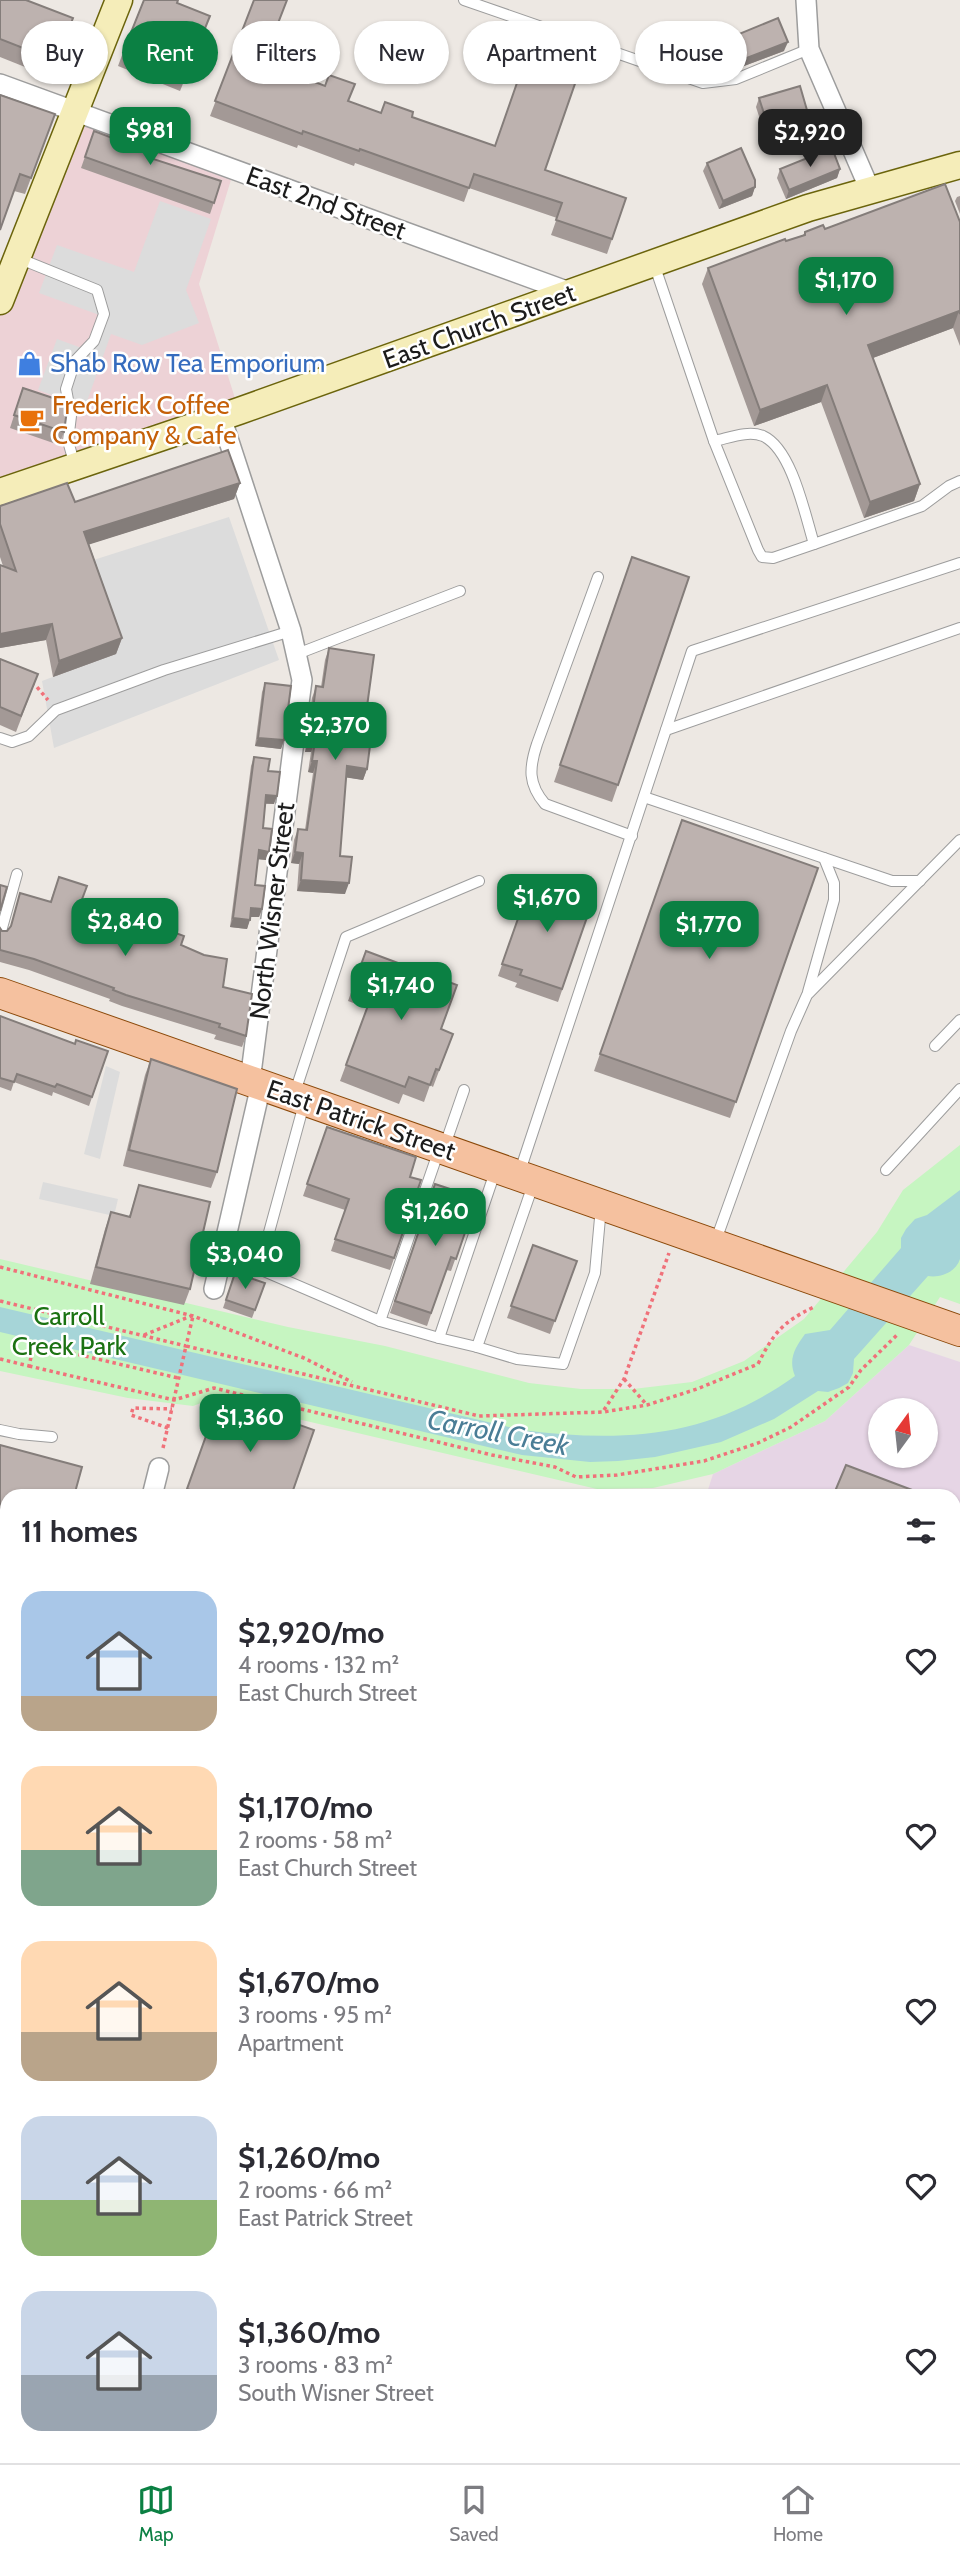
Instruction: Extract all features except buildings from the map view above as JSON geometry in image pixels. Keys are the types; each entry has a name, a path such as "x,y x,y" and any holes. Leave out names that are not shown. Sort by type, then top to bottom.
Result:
{"main road":[{"path":"0,301 119,0"},
{"name":"East Church Street","path":"0,492 222,417 808,208 870,190 946,173"},
{"name":"East Patrick Street","path":"0,993 855,1294 902,1321 960,1331"}],"street":[{"path":"806,0 809,49 870,190"},
{"name":"East 2nd Street","path":"0,85 572,293"},
{"name":"North Wisner Street","path":"214,1289 255,1083 302,680 291,631 222,417"},
{"path":"154,1489 159,1468"}],"lane":[{"path":"464,0 703,83 736,79 809,49"},
{"path":"17,257 97,290 104,314 94,341 75,361 66,389 72,416 68,441 75,467"},
{"path":"654,264 714,441 762,557 774,558 922,506 949,485 960,481"},
{"path":"714,441 748,434 762,436 773,443 789,465 814,544"},
{"path":"477,1347 517,1175 692,651 960,563"},
{"path":"598,577 537,744 530,777 536,794 545,804 632,836"},
{"path":"297,654 460,591"},
{"path":"666,730 960,628"},
{"path":"0,738 12,742 29,736 56,710 164,670 291,631"},
{"path":"644,797 892,881 920,881"},
{"path":"807,995 960,840"},
{"path":"714,1244 791,1031 807,995 834,900 834,883 824,858"},
{"path":"0,935 17,874"},
{"path":"259,1269 299,1098 346,937 479,881"},
{"path":"936,1046 960,1020"},
{"path":"886,1170 960,1089"},
{"path":"380,1321 464,1090"},
{"path":"439,1338 517,1175"},
{"path":"221,1259 259,1269 380,1321 517,1359 563,1364 594,1273 602,1205"},
{"path":"0,1430 52,1437"}],"path":[{"path":"24,681 36,686 56,710"},
{"path":"603,1412 624,1379 670,1251"},
{"path":"0,1266 193,1315 304,1358 360,1386"},
{"path":"0,1301 479,1416 603,1412 646,1405 696,1389 758,1364 771,1337 783,1326 819,1304"},
{"path":"144,1335 193,1315"},
{"path":"172,1409 132,1408 131,1415 167,1428 172,1409 193,1315"},
{"path":"0,1359 174,1400 214,1388 505,1458 555,1467 576,1476 617,1475 704,1461 758,1443 791,1427 849,1387 902,1321"},
{"path":"29,1366 34,1344 178,1378"},
{"path":"624,1379 646,1405"}],"shaded area":[{"path":"75,112 234,170 199,284 239,411 0,492 0,301"},
{"path":"160,201 211,219 186,290 199,323 142,345 111,334 85,407 38,390 57,339 90,351 102,316 39,293 57,245 134,272"},
{"path":"229,517 279,660 54,748 42,681 116,653 84,563"},
{"path":"106,1066 120,1072 100,1159 84,1154"},
{"path":"43,1182 118,1199 114,1216 39,1199"},
{"path":"909,1345 960,1362 960,1489 708,1489 713,1474 825,1421"}],"green space":[{"name":"Carroll Creek Park","path":"960,1145 960,1304 940,1297 909,1345 825,1421 713,1474 653,1488 597,1489 212,1399 193,1406 128,1398 0,1371 0,1259 288,1327 385,1346 529,1383 581,1389 633,1389 692,1382 744,1361 804,1319 877,1232 903,1190"}],"water":[{"name":"Carroll Creek","path":"960,1190 958,1264 947,1273 928,1276 854,1359 853,1373 848,1383 828,1392 818,1391 774,1419 721,1442 655,1457 590,1462 522,1455 0,1332 0,1307 522,1430 596,1436 664,1431 698,1424 730,1412 763,1397 795,1376 792,1364 794,1354 805,1334 830,1330 901,1248 901,1238 915,1219 927,1215"}],"place":[{"name":"Shab Row Tea Emporium","path":"30,363"},
{"name":"Frederick Coffee Company & Cafe","path":"32,420"}]}
